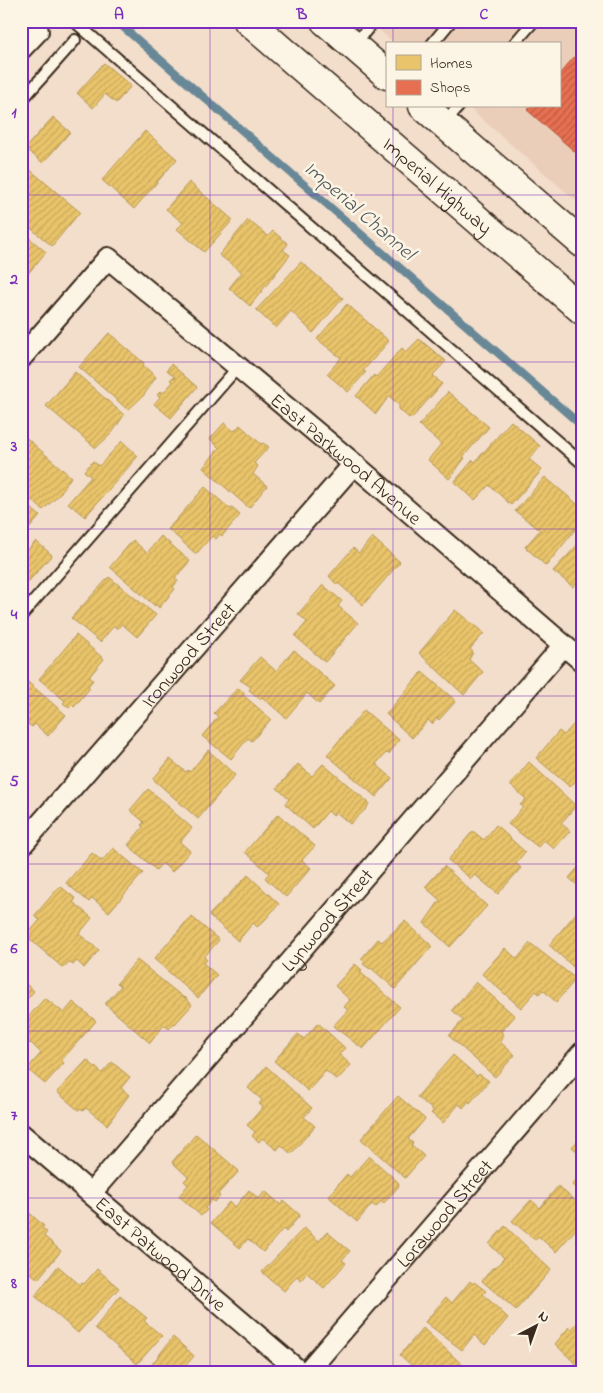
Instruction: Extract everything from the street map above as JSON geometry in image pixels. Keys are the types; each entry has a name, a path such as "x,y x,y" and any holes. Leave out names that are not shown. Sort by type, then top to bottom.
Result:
{"main road":[{"name":"Imperial Highway","path":"248,21 582,310"},
{"path":"325,21 386,74"},
{"path":"429,108 451,115 582,243"}],"street":[{"path":"21,49 33,26"},
{"name":"East Parkwood Avenue","path":"21,358 108,258 354,464 582,661"},
{"name":"Ironwood Street","path":"21,846 354,464"},
{"name":"Lynwood Street","path":"91,1193 564,645"},
{"name":"Lorawood Street","path":"307,1372 582,1053"},
{"name":"East Patwood Drive","path":"21,1134 300,1372"}],"lane":[{"path":"74,21 582,463"},
{"path":"353,46 374,21"},
{"path":"434,42 451,21"},
{"path":"516,42 533,22"},
{"path":"21,101 75,40"},
{"path":"21,616 238,367"}],"shaded area":[{"path":"369,21 582,21 582,206 469,108 560,108 560,42 393,42"}],"building: Homes":[{"path":"104,63 131,86 116,103 105,94 93,108 77,93"},
{"path":"53,117 70,132 43,163 25,148"},
{"path":"145,131 177,159 134,209 102,180"},
{"path":"29,169 80,212 52,246 21,220 21,179"},
{"path":"189,182 233,220 204,252 177,229 183,223 166,209"},
{"path":"248,220 268,236 273,231 288,244 283,250 290,255 250,306 229,288 242,272 219,255"},
{"path":"21,231 46,252 21,282"},
{"path":"301,262 343,298 313,333 291,311 276,328 256,310"},
{"path":"347,304 389,341 348,392 327,374 341,358 317,339"},
{"path":"109,333 144,363 143,365 156,377 144,395 128,410 79,367"},
{"path":"419,339 446,361 433,375 442,384 412,418 409,418 399,409 399,405 389,396 376,414 356,396 374,375 376,377 402,348 406,352"},
{"path":"171,364 197,387 171,418 154,404 160,397 157,395 161,391 163,393 173,382 170,380 173,377 176,378 167,370"},
{"path":"75,372 124,415 112,433 96,448 46,406"},
{"path":"448,392 489,427 463,457 465,458 449,479 428,460 441,444 419,425"},
{"path":"511,421 540,446 529,459 542,470 511,505 489,485 475,500 454,482 473,460 475,462"},
{"path":"224,423 234,431 240,425 261,444 263,443 269,447 254,463 258,466 253,474 267,486 249,508 203,468 219,448 210,439"},
{"path":"22,434 71,477 59,495 43,510 21,491"},
{"path":"122,441 138,456 85,517 68,503 91,477 84,471 93,461 99,466"},
{"path":"545,477 582,508 582,521 546,566 525,547 540,530 515,511"},
{"path":"205,487 230,509 232,508 240,515 222,536 220,534 216,539 212,536 196,554 168,529"},
{"path":"21,499 40,516 21,538"},
{"path":"161,536 190,561 175,578 178,581 173,587 175,589 159,608 110,567 133,540 147,553"},
{"path":"372,537 400,562 363,605 338,583 337,585 329,576 353,548 359,553"},
{"path":"582,540 582,576 573,587 553,571"},
{"path":"36,541 52,555 21,590 21,557"},
{"path":"109,577 156,615 137,637 122,624 117,629 114,626 100,642 71,618"},
{"path":"323,585 342,601 338,606 358,623 325,662 295,636 307,622 298,614"},
{"path":"455,610 484,633 470,649 473,652 469,660 483,672 464,695 419,653"},
{"path":"76,635 104,659 89,677 93,680 88,686 90,688 74,707 72,705 69,708 63,703 65,701 39,679"},
{"path":"294,650 335,686 319,704 307,693 286,718 262,697 260,699 249,690 251,687 240,680 260,657 276,671"},
{"path":"422,672 456,701 439,720 437,718 432,724 428,720 412,738 386,714"},
{"path":"22,677 66,715 48,736 35,724 32,727 28,724 21,733"},
{"path":"238,688 245,693 243,695 271,719 252,741 248,738 231,759 202,736 218,717 214,713"},
{"path":"364,710 399,740 389,754 386,753 376,764 392,778 376,797 327,755"},
{"path":"581,716 582,774 570,787 536,758 559,731 564,735"},
{"path":"208,750 235,775 198,819 153,779 170,759 186,772 188,770 190,772"},
{"path":"529,762 576,806 561,823 570,831 554,849 544,840 538,847 508,824 523,807 520,805 526,799 510,785"},
{"path":"298,764 312,776 323,764 369,803 367,808 350,824 336,812 333,816 328,811 313,829 285,804 289,799 277,788"},
{"path":"148,789 192,828 180,842 190,851 172,872 162,863 156,870 128,845 143,827 141,825 144,822 130,810"},
{"path":"278,814 315,846 302,860 311,868 286,897 265,878 269,873 245,852"},
{"path":"496,825 525,852 516,863 521,868 498,894 475,875 471,879 448,860 473,831 484,840"},
{"path":"113,848 143,873 109,912 92,898 89,902 66,883 92,853 102,861"},
{"path":"582,865 582,889 569,878"},
{"path":"444,866 487,906 450,947 424,923 440,900 425,887"},
{"path":"248,875 279,904 257,927 253,923 238,941 209,915"},
{"path":"60,886 76,899 73,902 92,918 79,934 99,950 84,968 77,961 73,965 69,962 63,968 26,936 40,920 34,916"},
{"path":"582,906 582,974 581,974 549,945"},
{"path":"191,916 219,940 204,957 207,960 203,963 217,975 198,998 154,959"},
{"path":"405,921 432,946 395,989 371,968 363,964 365,962 361,959 378,939 382,942"},
{"path":"530,943 576,979 556,1002 543,990 539,994 536,991 521,1008 482,974 505,948 517,959"},
{"path":"137,960 185,997 192,1005 169,1029 164,1025 150,1043 105,1004 121,986 117,983"},
{"path":"355,964 362,970 360,972 400,1007 363,1049 333,1026 348,1010 344,1007 350,1000 335,986"},
{"path":"21,980 34,991 21,1006"},
{"path":"476,982 515,1016 501,1032 504,1035 500,1042 515,1055 495,1077 449,1036 463,1020 452,1010"},
{"path":"45,998 64,1013 73,1002 96,1021 61,1061 64,1063 45,1084 27,1069 41,1053 31,1043 27,1044 21,1039 21,1025"},
{"path":"318,1023 345,1048 339,1054 351,1065 337,1080 326,1071 308,1091 274,1061 298,1034 304,1039"},
{"path":"453,1055 477,1076 479,1074 489,1081 470,1103 469,1101 463,1108 459,1104 443,1123 431,1113 434,1111 417,1097"},
{"path":"87,1060 102,1073 112,1062 130,1077 121,1088 129,1095 107,1125 86,1108 83,1111 78,1110 57,1092"},
{"path":"266,1066 312,1108 304,1117 315,1126 291,1154 281,1145 277,1150 262,1138 259,1142 252,1136 255,1132 247,1125 263,1107 259,1104 262,1100 248,1088"},
{"path":"398,1096 425,1119 408,1139 413,1143 411,1145 424,1156 405,1178 361,1139"},
{"path":"196,1134 239,1171 218,1194 220,1196 215,1202 212,1200 205,1208 207,1210 201,1216 179,1196 188,1185 184,1181 188,1177 172,1162"},
{"path":"582,1136 582,1155 572,1147"},
{"path":"369,1156 398,1182 399,1186 383,1204 381,1201 376,1207 372,1204 357,1222 328,1196 347,1174 350,1177"},
{"path":"582,1174 582,1193 572,1185"},
{"path":"558,1186 582,1207 582,1222 556,1252 538,1236 535,1240 512,1221 531,1200 540,1208"},
{"path":"249,1190 259,1199 265,1191 281,1205 284,1201 300,1215 286,1232 283,1229 263,1252 248,1239 240,1248 211,1223 229,1202 235,1207"},
{"path":"24,1208 44,1226 42,1228 47,1232 44,1236 61,1251 38,1279 21,1265 21,1211"},
{"path":"505,1226 551,1270 516,1310 482,1281 492,1268 495,1268 504,1258 489,1244"},
{"path":"304,1228 319,1241 327,1232 350,1251 342,1260 346,1263 324,1288 307,1273 301,1280 297,1276 284,1291 262,1272"},
{"path":"58,1266 80,1285 84,1284 97,1269 119,1288 78,1333 35,1296"},
{"path":"470,1281 486,1291 483,1294 508,1318 485,1345 474,1335 462,1350 425,1322 446,1297 452,1303"},
{"path":"120,1296 147,1318 144,1321 162,1336 137,1364 95,1328"},
{"path":"582,1317 582,1370 555,1344 569,1327 572,1329"},
{"path":"423,1328 467,1369 464,1372 405,1372 411,1365 400,1355"},
{"path":"173,1337 194,1356 182,1370 184,1372 146,1372"},
{"path":"555,1365 563,1372 550,1372"}],"building: Shops":[{"path":"576,55 582,60 582,158 527,110 529,108 560,108 560,73"}],"waterway":[{"name":"Imperial Channel","path":"116,21 582,426"}]}
